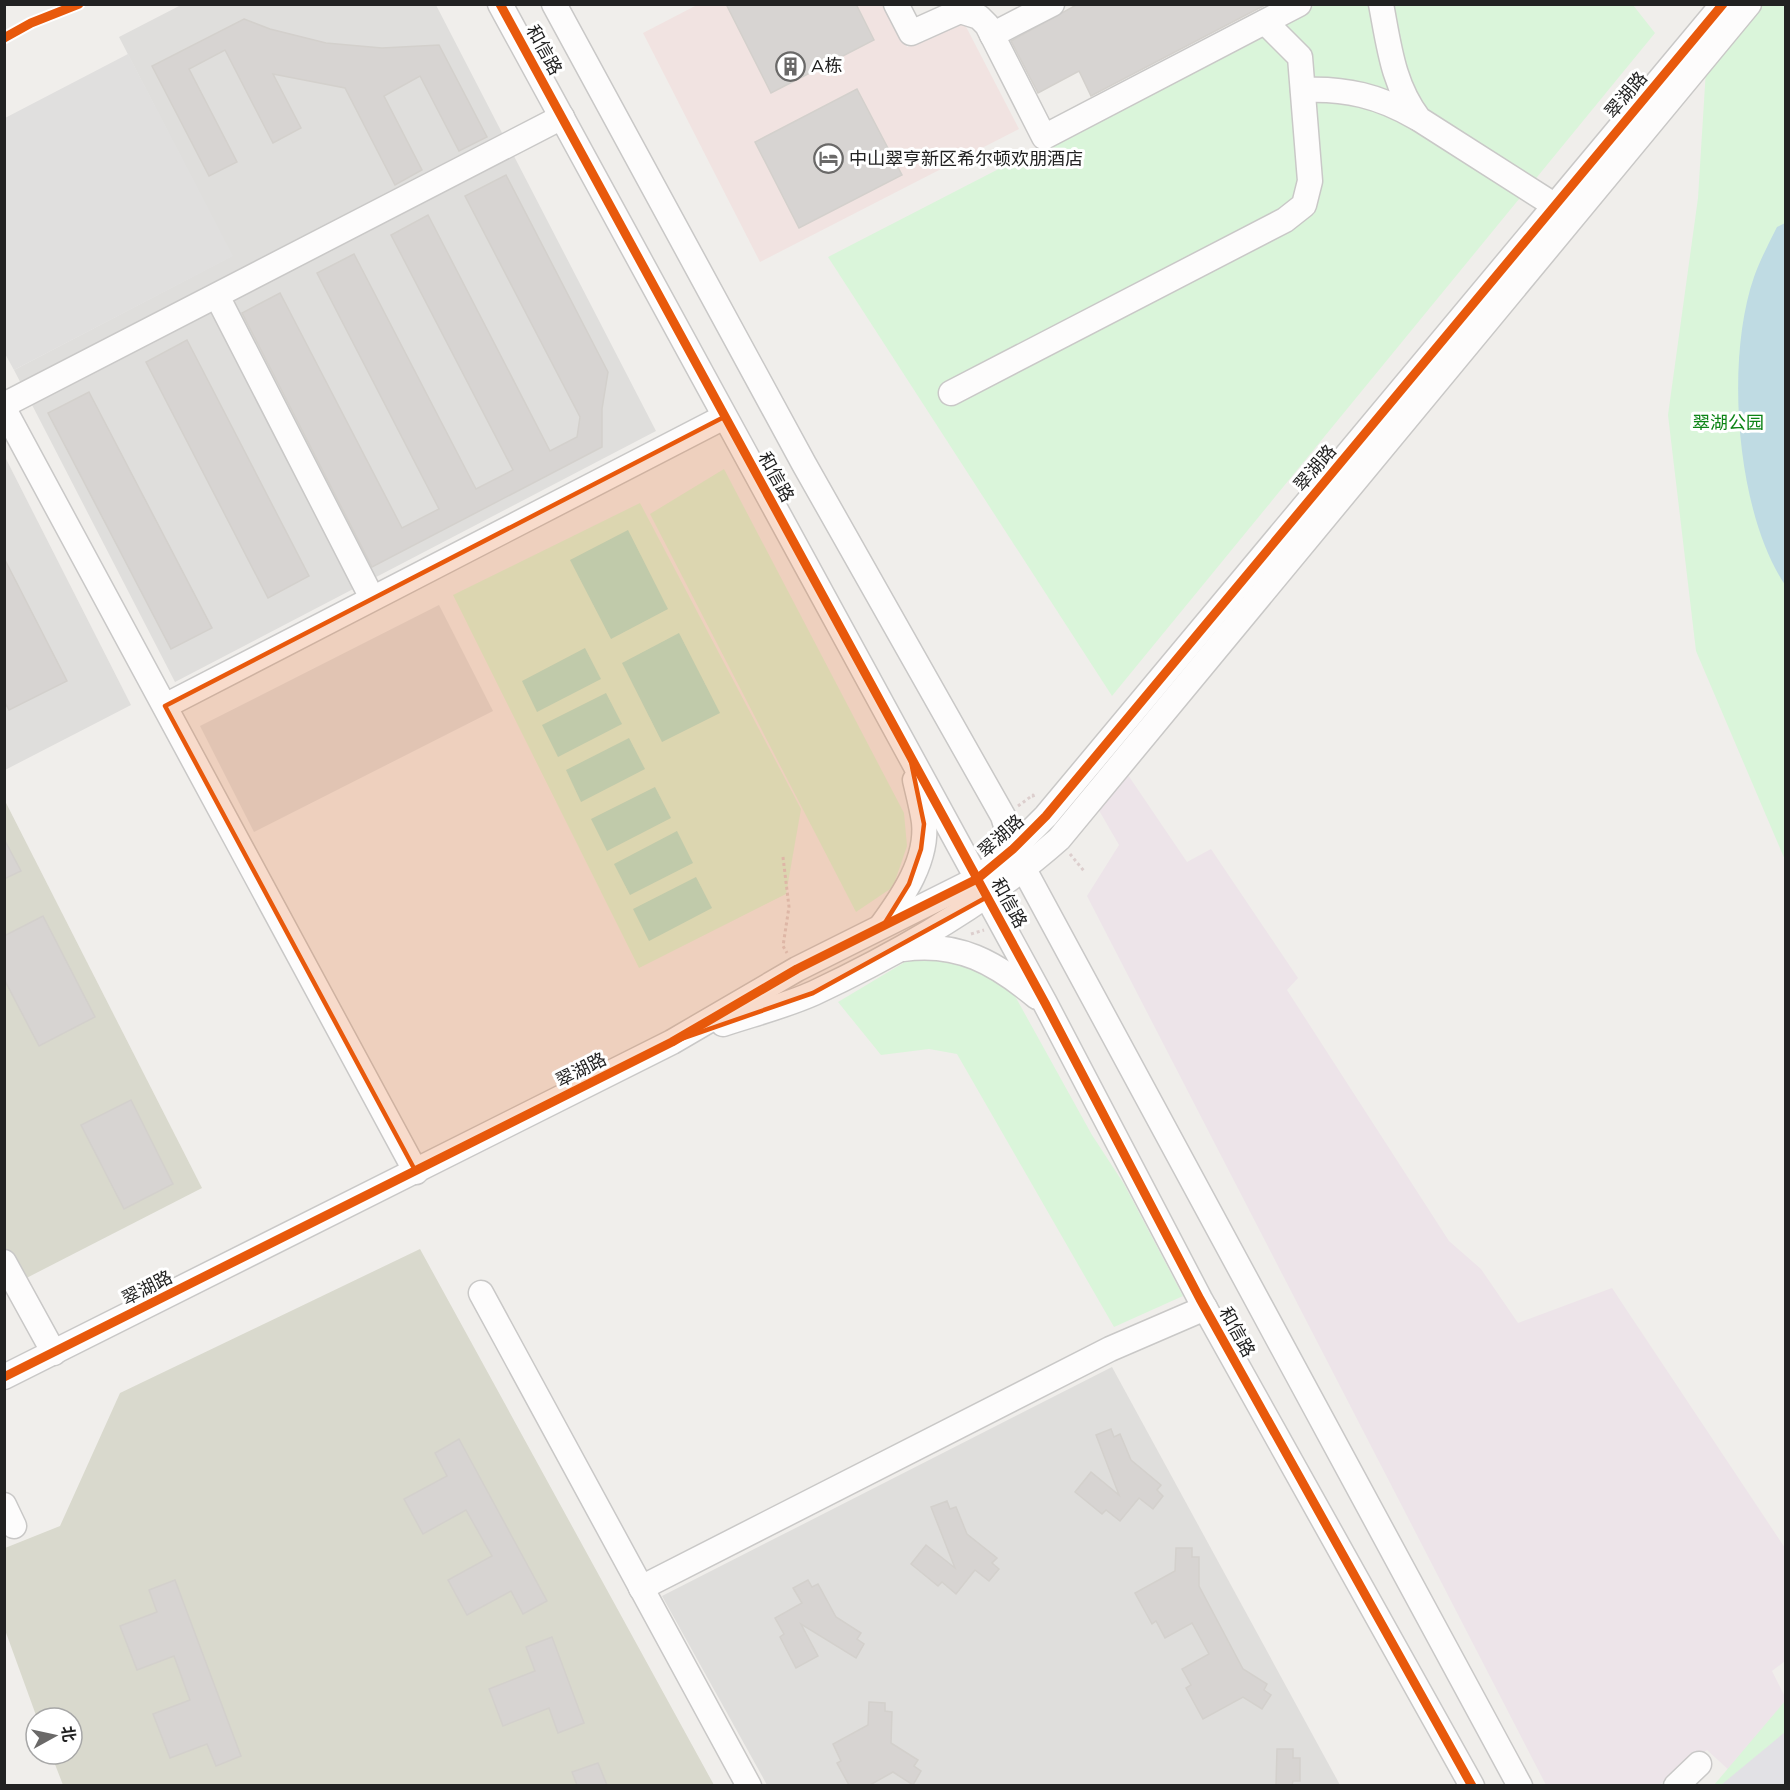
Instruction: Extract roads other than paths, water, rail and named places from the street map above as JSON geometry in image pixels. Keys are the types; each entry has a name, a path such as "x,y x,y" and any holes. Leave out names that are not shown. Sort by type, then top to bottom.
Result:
{"street":[{"name":"和信路","path":"500,4 1046,1003 1205,1308 1472,1785"},
{"name":"和信路","path":"554,4 804,464 1002,816 1018,859 1520,1785"},
{"path":"896,4 911,33 960,11 980,17 992,35 1044,137 1299,4"},
{"path":"992,35 1052,4"},
{"path":"1381,4 1397,83 1406,102 1419,119"},
{"name":"翠湖路","path":"672,1042 813,993 894,950 982,888 1018,859 1059,839 1564,212 1723,4"},
{"name":"翠湖路","path":"1564,212 1749,4"},
{"path":"951,393 1296,214 1304,205 1309,193 1300,57 1265,22"},
{"path":"1303,90 1327,89 1367,96 1398,106 1564,212"},
{"path":"416,1172 4,407 562,117"},
{"path":"217,296 372,598"},
{"path":"165,706 724,417"},
{"path":"880,927 909,884 921,849 924,824 910,757"},
{"name":"翠湖路","path":"4,1377 672,1042 797,969 880,927 982,888"},
{"path":"894,950 939,946 962,952 1009,974 1046,1003"},
{"path":"4,1262 54,1353"},
{"path":"481,1293 749,1785"},
{"path":"642,1588 1110,1349 1205,1308"},
{"path":"1508,1764 1533,1785"},
{"path":"1676,1785 1699,1764"}],"water":[{"path":"1785,223 1785,585 1768,554 1755,518 1740,435 1738,392 1745,311 1754,277 1777,227"}],"place":[{"name":"A栋","path":"790,66"},
{"name":"中山翠亨新区希尔顿欢朋酒店","path":"828,159"}],"park label":[{"name":"翠湖公园","path":"1728,423"}]}
